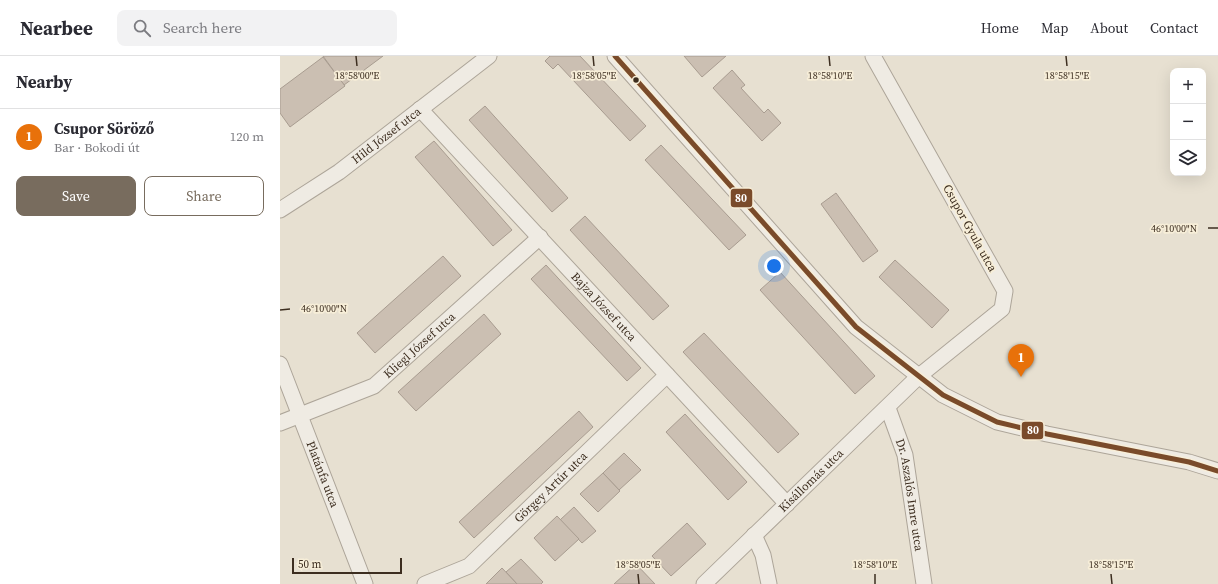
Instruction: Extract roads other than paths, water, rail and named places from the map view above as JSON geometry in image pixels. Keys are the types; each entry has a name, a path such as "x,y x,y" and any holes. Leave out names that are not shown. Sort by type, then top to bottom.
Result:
{"street":[{"name":"Hild József utca","path":"280,210 339,172 489,56"},
{"path":"615,56 856,327 943,395 997,422 1047,434 1189,462 1218,471"},
{"name":"Csupor Gyula utca","path":"873,56 1005,290 1002,309 919,376"},
{"name":"Bajza József utca","path":"420,109 787,504"},
{"name":"Kliegl József utca","path":"280,423 374,386 540,237"},
{"name":"Platánfa utca","path":"280,364 365,584"},
{"name":"Görgey Artúr utca","path":"425,584 469,566 667,375"},
{"name":"Kisállomás utca","path":"704,584 888,408 919,376"},
{"name":"Dr. Aszalós Imre utca","path":"888,408 905,455 924,584"},
{"path":"754,535 763,555 769,584"}],"place":[{"name":"Csupor Söröző","path":"1021,377"}]}
